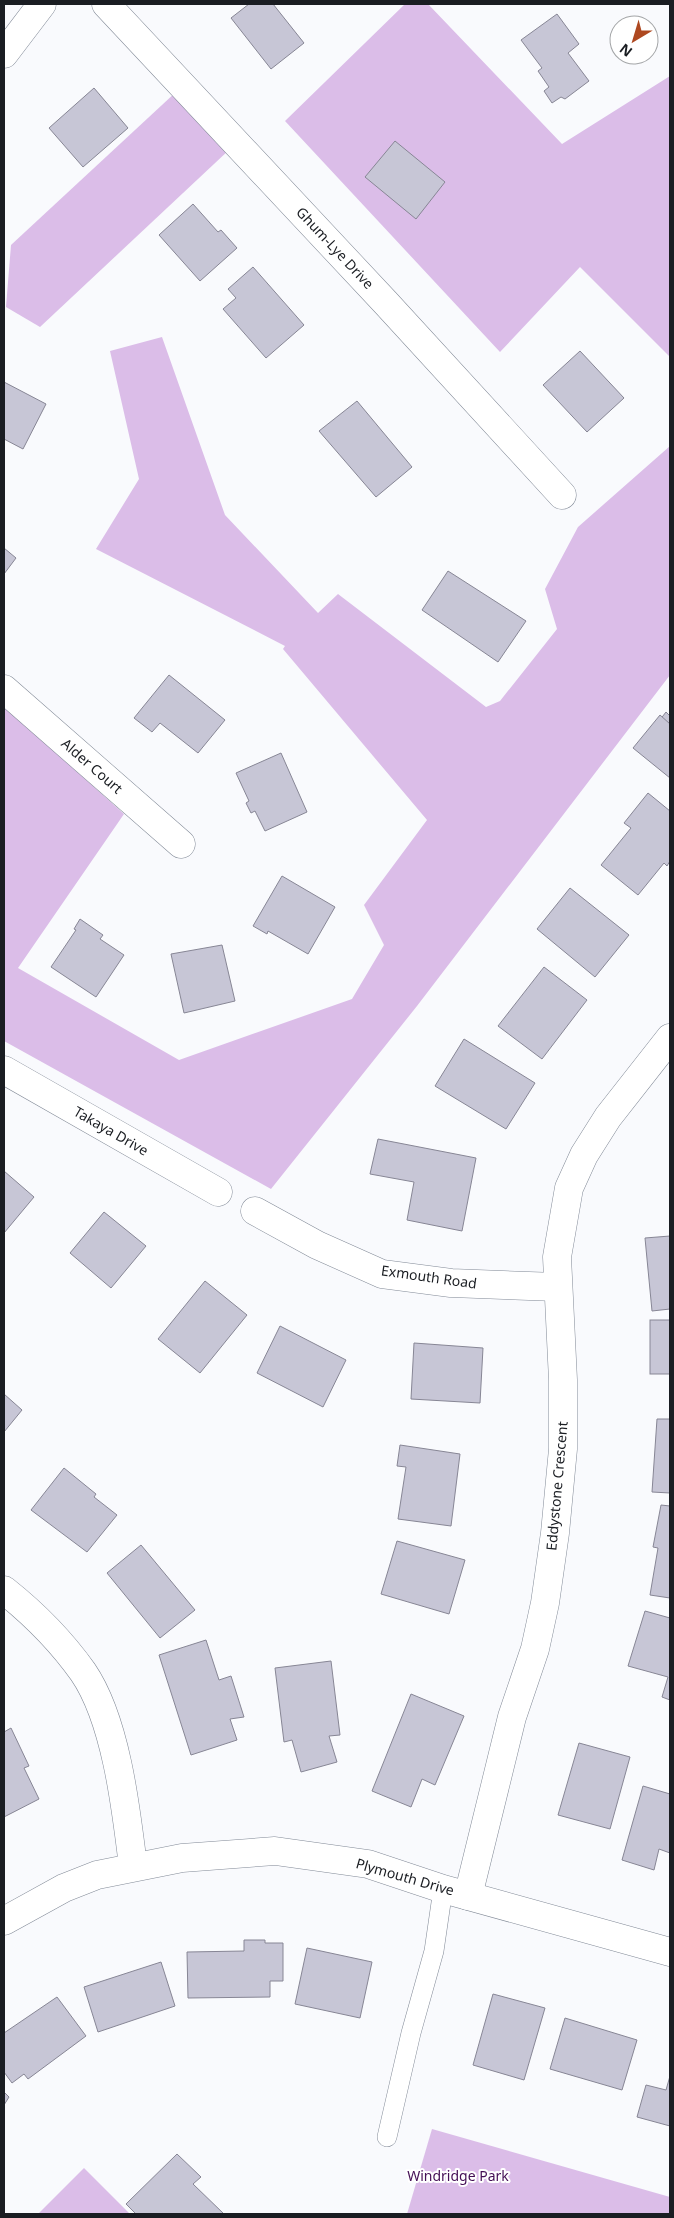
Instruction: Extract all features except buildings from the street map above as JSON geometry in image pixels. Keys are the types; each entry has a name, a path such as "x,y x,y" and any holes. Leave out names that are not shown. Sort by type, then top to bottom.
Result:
{"street":[{"path":"4,54 42,4"},
{"name":"Ghum-Lye Drive","path":"106,4 386,303 562,495"},
{"name":"Alder Court","path":"4,689 181,844"},
{"name":"Eddystone Crescent","path":"455,1892 534,1649 544,1603 555,1533 563,1449 563,1380 557,1257 568,1188 584,1155 608,1117 670,1038"},
{"name":"Takaya Drive","path":"4,1070 218,1192"},
{"name":"Exmouth Road","path":"255,1211 317,1245 382,1274 451,1283 557,1287"},
{"path":"4,1590 29,1610 83,1673 101,1708 114,1750 133,1866"},
{"name":"Plymouth Drive","path":"4,1921 64,1888 97,1875 133,1866 182,1858 275,1851 368,1864 455,1892 670,1952"}],"lane":[{"path":"387,2137 411,2033 434,1951 455,1892"}],"green space":[{"path":"405,4 428,4 562,144 670,76 670,357 580,267 500,352 285,121"},
{"path":"176,92 230,149 40,327 6,307 11,245"},
{"path":"162,337 225,515 318,613 338,594 486,707 500,701 557,629 545,589 578,527 670,446 670,675 417,1006 271,1189 4,1041 4,706 124,814 18,968 179,1060 352,999 384,945 364,905 427,820 283,649 285,646 96,549 139,479 110,351"},
{"name":"Windridge Park","path":"432,2129 670,2197 670,2214 407,2214"},
{"path":"84,2168 130,2214 38,2214"}]}
